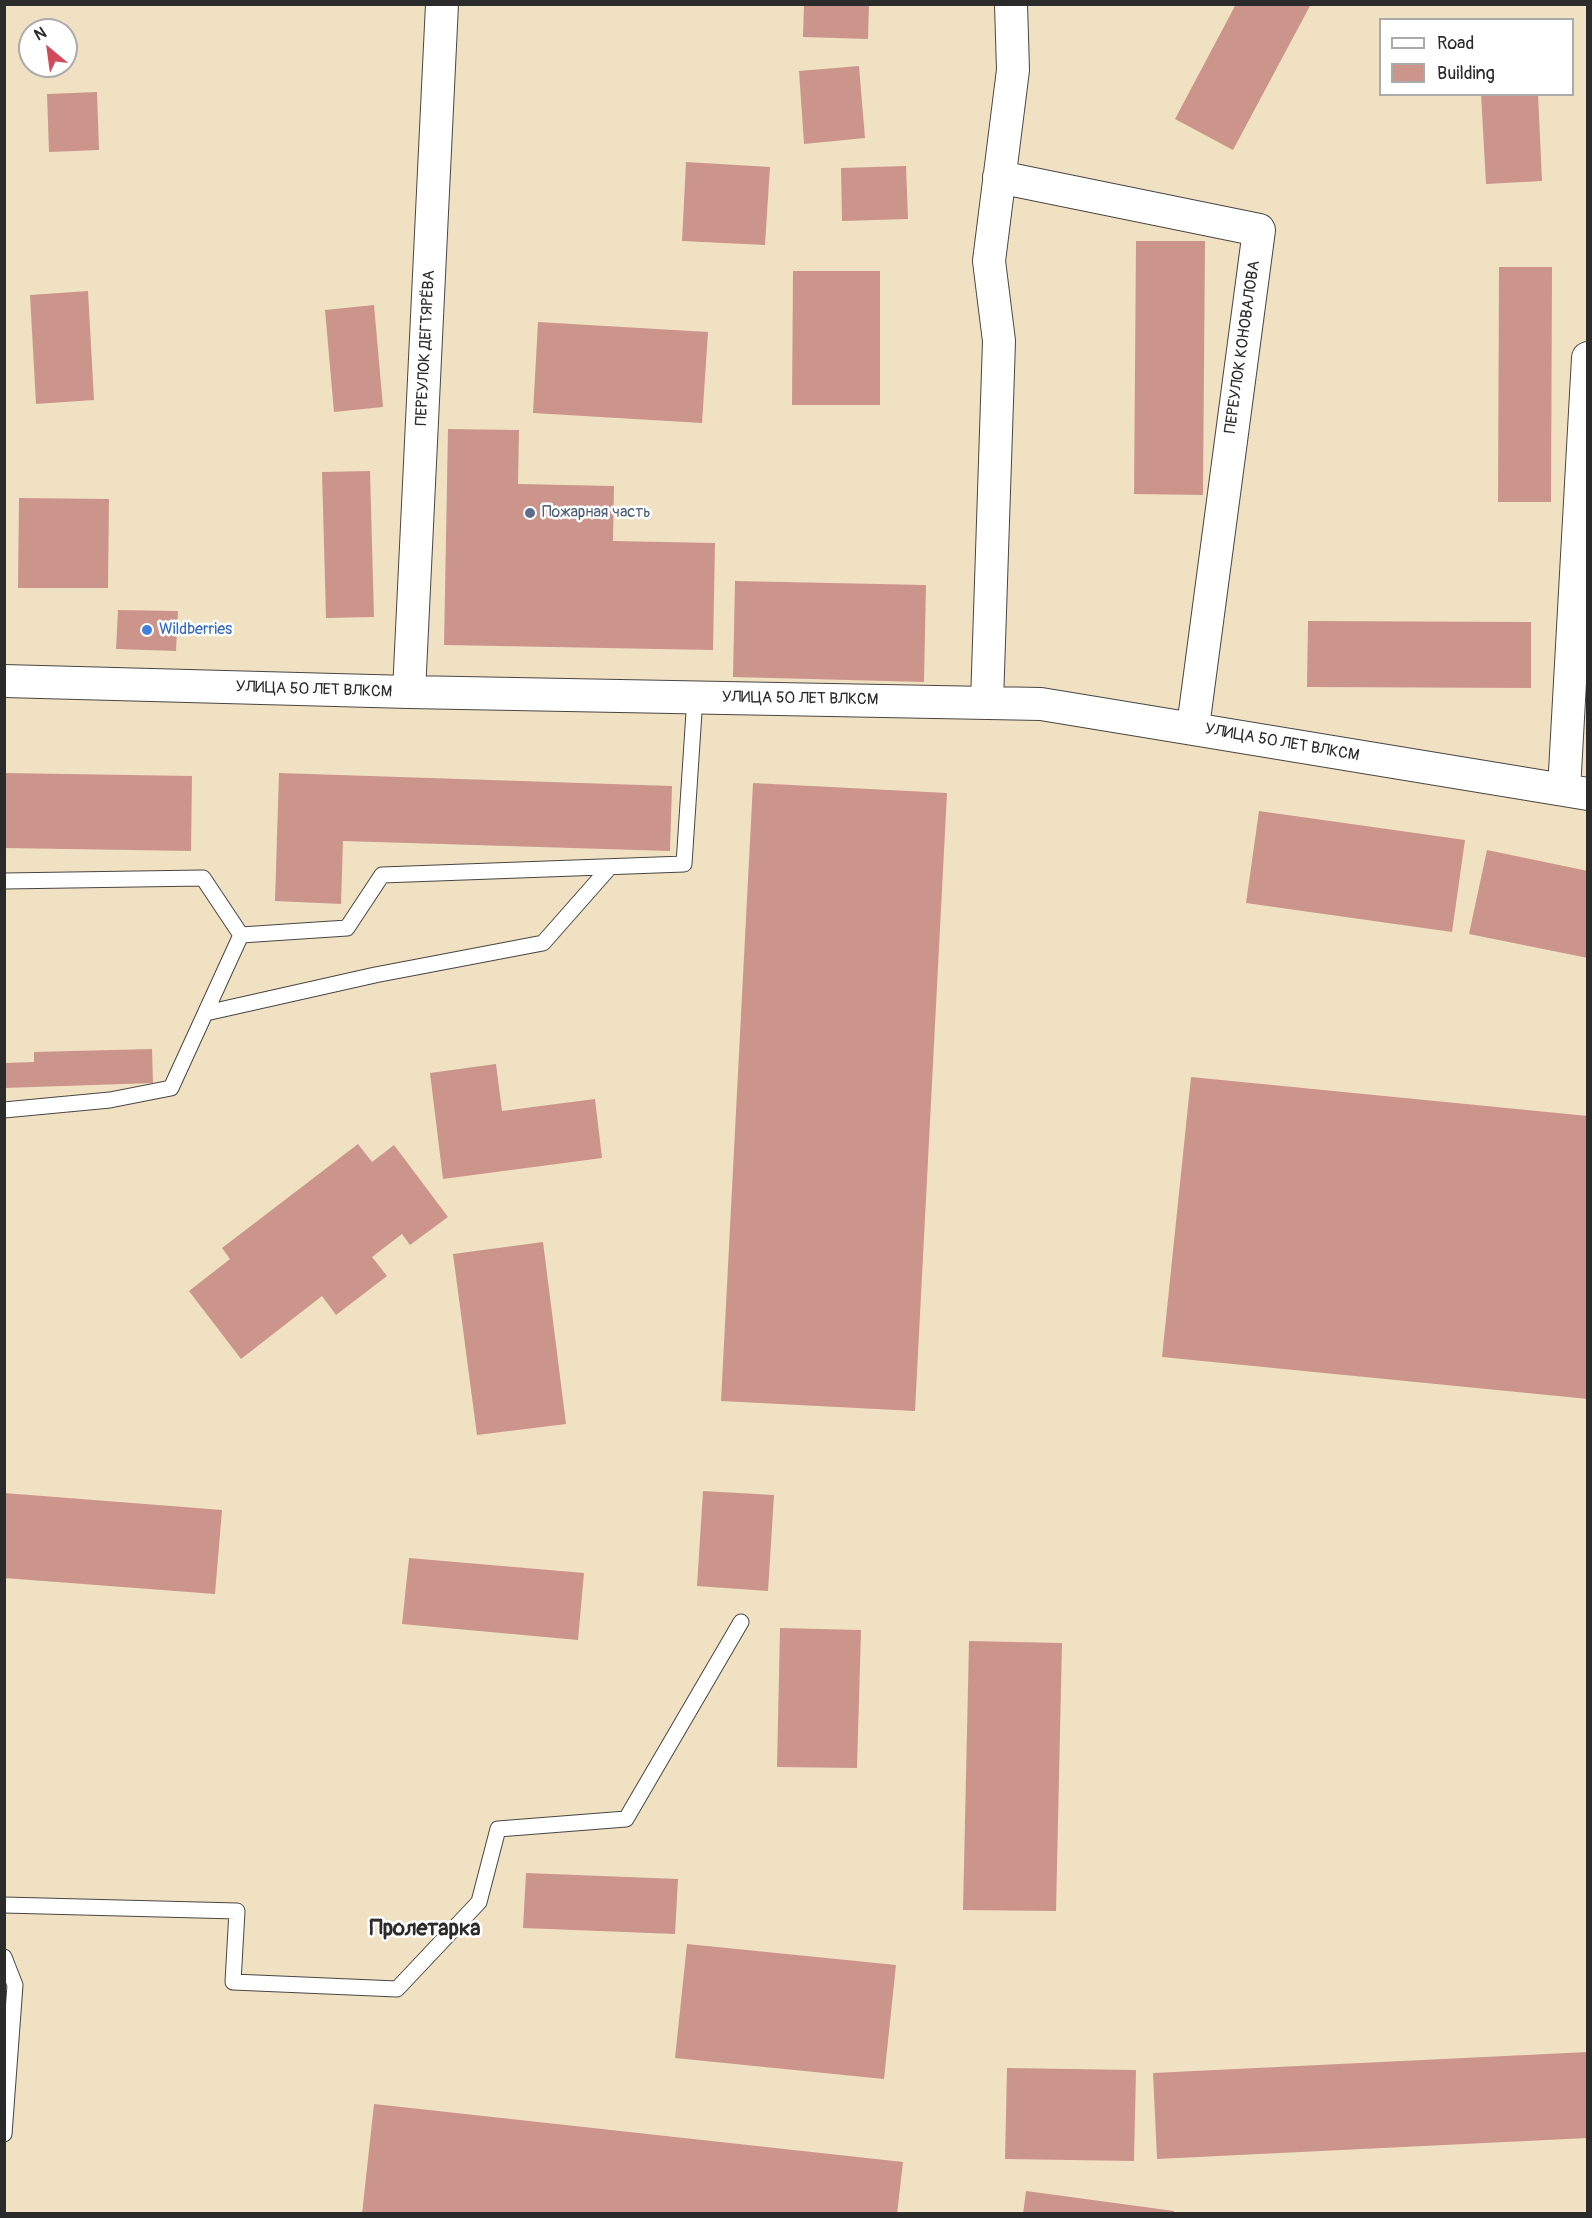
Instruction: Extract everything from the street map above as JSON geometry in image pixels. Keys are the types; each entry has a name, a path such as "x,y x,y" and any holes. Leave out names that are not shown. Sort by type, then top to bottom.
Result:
{"street":[{"name":"ПЕРЕУЛОК ДЕГТЯРЁВА","path":"409,692 442,4"},
{"path":"987,702 999,341 989,261 1013,70 1011,4"},
{"name":"ПЕРЕУЛОК КОНОВАЛОВА","path":"999,177 1259,230 1193,727"},
{"path":"1576,792 1587,358"},
{"name":"УЛИЦА 50 ЛЕТ ВЛКСМ","path":"4,681 409,692 1041,704 1193,727 1576,792"}],"lane":[{"path":"241,935 347,928 382,875 684,864 695,697"},
{"path":"206,1013 375,975 543,944 610,867"},
{"path":"4,881 203,878 241,935"},
{"path":"4,1110 110,1100 171,1088 241,935"},
{"path":"4,1905 237,1911 233,1982 397,1989 479,1902 498,1829 626,1819 741,1622"},
{"path":"4,1958 15,1985 4,2134"}],"building":[{"path":"804,4 869,4 868,39 803,37"},
{"path":"1236,4 1311,4 1233,150 1175,119"},
{"path":"859,66 865,138 804,144 799,71"},
{"path":"97,92 99,150 49,152 47,94"},
{"path":"1481,96 1538,96 1542,181 1486,184"},
{"path":"686,162 770,167 765,245 682,241"},
{"path":"906,166 908,219 842,221 841,168"},
{"path":"1136,241 1205,241 1203,495 1134,494"},
{"path":"1499,267 1552,267 1551,502 1498,502"},
{"path":"793,271 880,271 880,405 792,405"},
{"path":"88,291 94,400 36,404 30,295"},
{"path":"374,305 383,407 334,412 325,310"},
{"path":"538,322 708,332 702,423 533,413"},
{"name":"Пожарная часть","path":"448,429 519,430 518,484 614,486 613,541 715,543 713,650 444,645"},
{"path":"370,471 374,617 326,618 322,472"},
{"path":"19,498 109,499 108,588 18,588"},
{"path":"735,581 926,585 924,682 733,677"},
{"name":"Wildberries","path":"118,610 178,611 176,651 116,649"},
{"path":"1308,621 1531,622 1531,688 1307,687"},
{"path":"4,773 192,776 191,851 4,848"},
{"path":"279,773 672,786 670,851 343,841 341,904 275,901"},
{"path":"753,783 947,793 915,1411 721,1401"},
{"path":"1259,811 1465,840 1452,932 1246,903"},
{"path":"1487,850 1588,871 1588,958 1469,934"},
{"path":"152,1049 153,1083 4,1088 4,1063 34,1062 34,1052"},
{"path":"496,1064 502,1111 595,1099 602,1158 443,1179 430,1073"},
{"path":"1191,1077 1588,1116 1588,1399 1162,1357"},
{"path":"358,1144 372,1162 394,1145 448,1217 410,1245 402,1234 372,1257 387,1276 336,1315 322,1296 241,1359 189,1291 230,1259 222,1248"},
{"path":"543,1242 566,1424 477,1435 453,1254"},
{"path":"703,1491 774,1495 768,1591 697,1586"},
{"path":"4,1493 222,1510 215,1594 4,1578"},
{"path":"409,1558 584,1573 578,1640 402,1624"},
{"path":"780,1628 861,1630 857,1768 777,1767"},
{"path":"969,1641 1062,1643 1056,1911 963,1910"},
{"path":"526,1873 678,1879 675,1934 523,1928"},
{"path":"687,1944 896,1965 884,2079 675,2058"},
{"path":"1588,2052 1588,2138 1157,2159 1153,2073"},
{"path":"1007,2068 1136,2070 1134,2161 1005,2159"},
{"path":"374,2104 903,2162 897,2214 362,2214"},
{"path":"1026,2191 1174,2211 1173,2214 1023,2214"}],"place":[{"name":"Пожарная часть","path":"530,513"},
{"name":"Wildberries","path":"147,630"}],"district":[{"name":"Пролетарка","path":"425,1929"}]}
